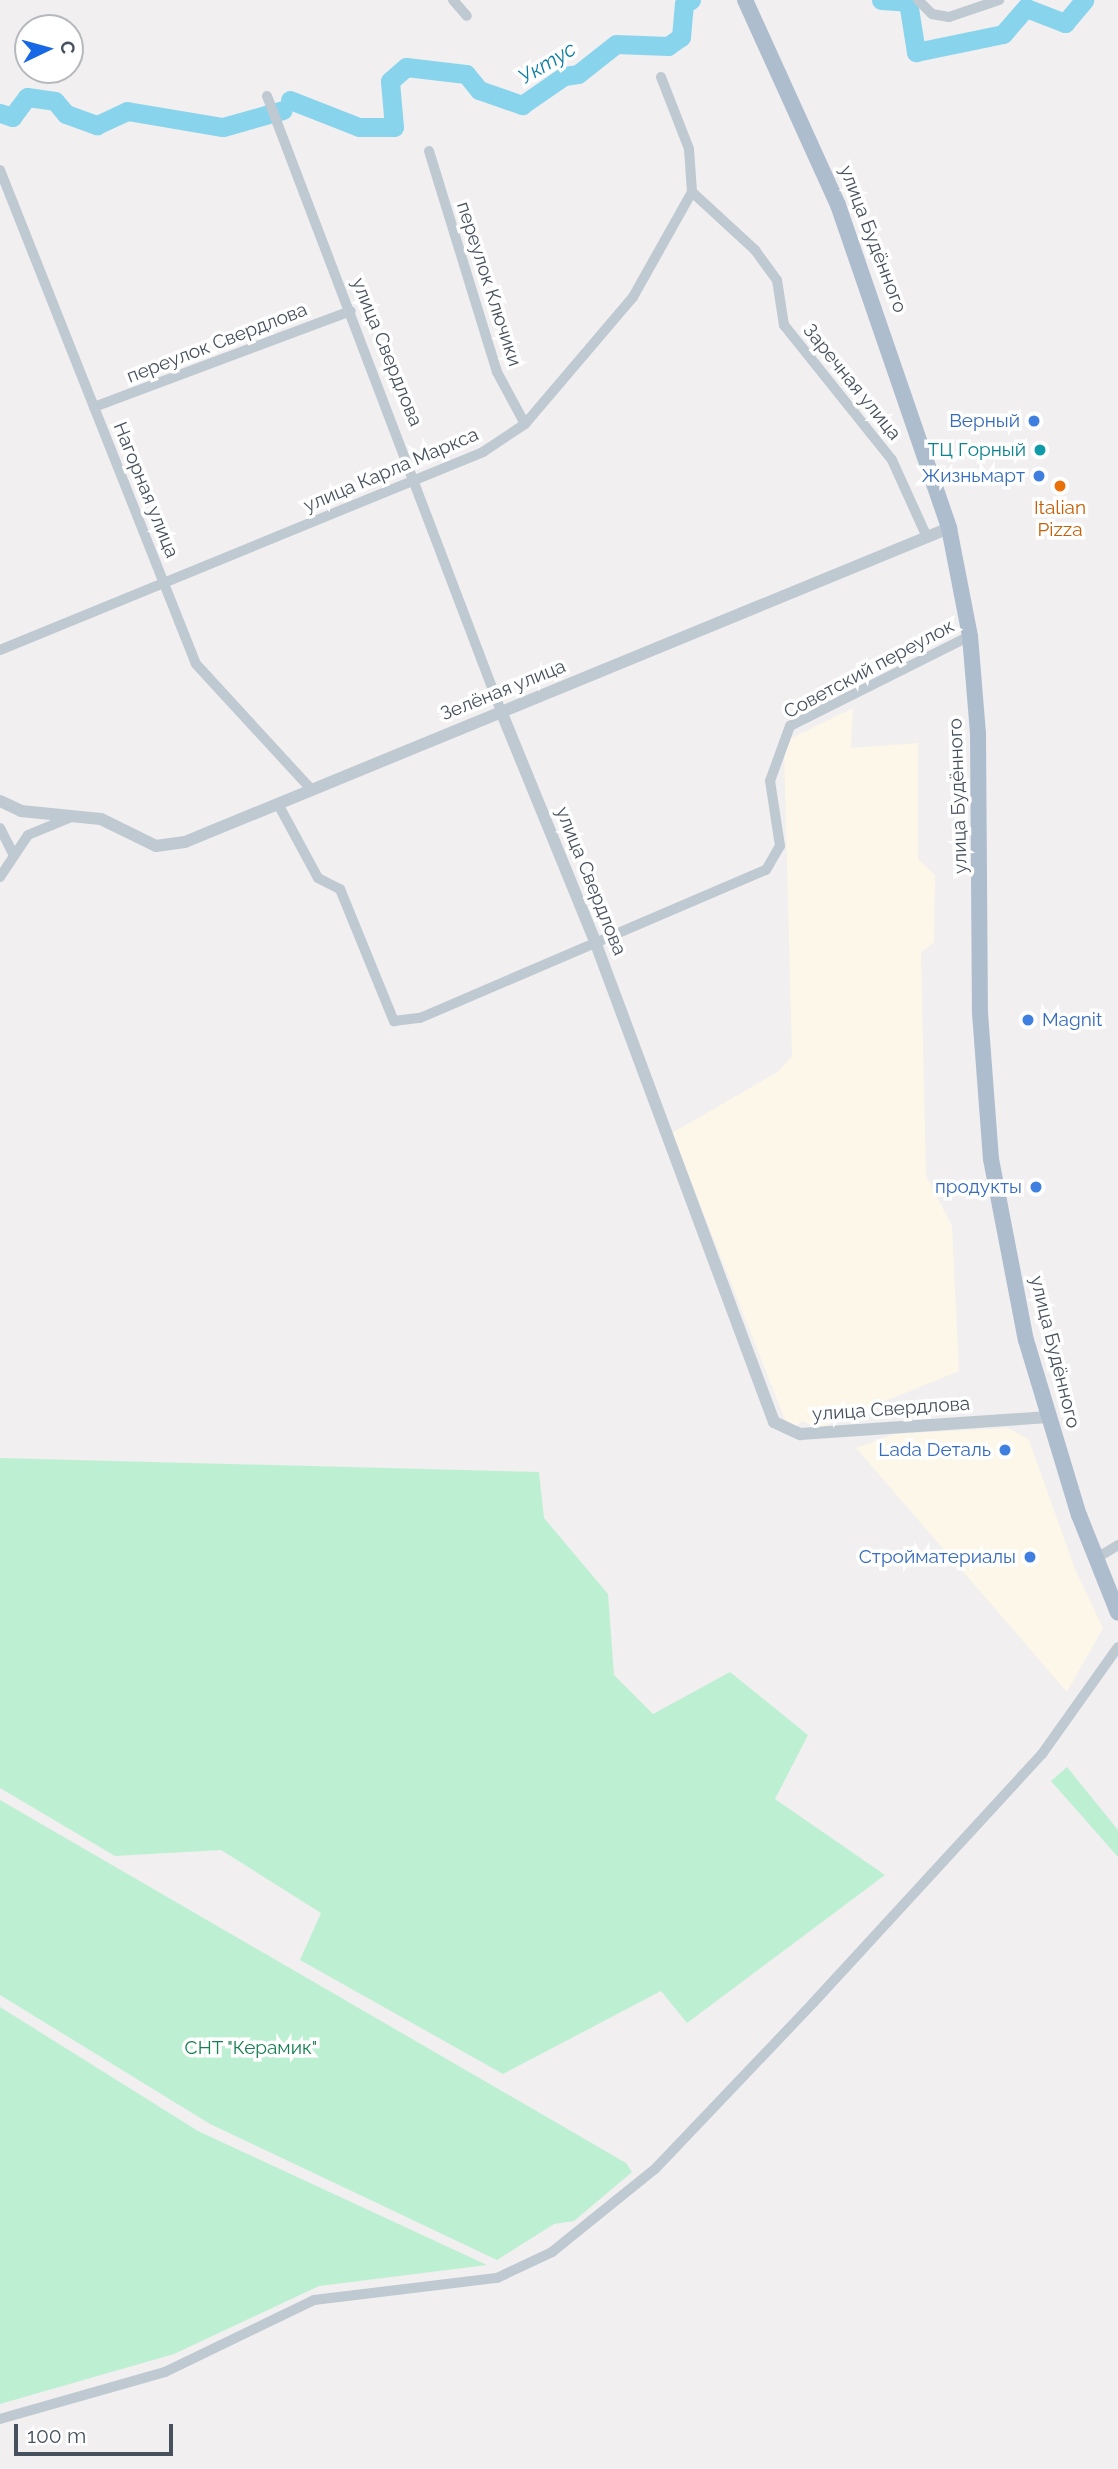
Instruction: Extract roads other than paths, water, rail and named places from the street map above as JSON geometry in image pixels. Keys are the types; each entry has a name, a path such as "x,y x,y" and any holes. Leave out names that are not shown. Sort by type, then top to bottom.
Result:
{"main road":[{"name":"улица Будённого","path":"745,0 853,242 949,528 970,636 990,1148 1026,1340 1048,1417 1095,1559 1118,1613"}],"street":[{"path":"453,0 467,16"},
{"path":"918,0 932,14 949,17 999,0"},
{"path":"661,77 689,149 692,192"},
{"name":"улица Свердлова","path":"267,96 276,127 418,482 500,711 596,944 718,1283 779,1428 800,1434 1048,1417"},
{"name":"переулок Ключики","path":"429,151 497,372 525,424"},
{"name":"Нагорная улица","path":"0,170 196,664 312,790"},
{"name":"улица Карла Маркса","path":"0,650 163,581 418,482 483,452 525,424 633,297 692,192"},
{"name":"Заречная улица","path":"692,192 755,250 777,280 784,325 892,460 927,537"},
{"name":"переулок Свердлова","path":"94,407 351,311"},
{"name":"Зелёная улица","path":"0,801 69,818 101,819 156,846 185,842 949,528"},
{"name":"Советский переулок","path":"278,804 318,878 340,889 394,1021 421,1018 766,870 780,846 770,781 790,726 970,636"},
{"path":"0,877 28,835 69,818"},
{"path":"0,828 14,856"},
{"path":"1095,1559 1118,1545"},
{"path":"0,2419 165,2372 314,2300 497,2278 552,2252 655,2169 813,2003 1042,1754 1118,1647"}],"waterway":[{"name":"Уктус","path":"290,100 359,127 394,127 390,81 406,67 466,74 479,90 522,105 564,76 578,74 616,44 668,46 681,37 684,4 691,0"},
{"name":"Уктус","path":"881,0 908,2 916,52 1003,34 1026,8 1065,23 1084,0"},
{"name":"Уктус","path":"0,113 12,117 27,97 55,101 66,114 97,125 127,111 223,127 283,110"}],"place":[{"name":"Верный","path":"1034,421"},
{"name":"ТЦ Горный","path":"1040,450"},
{"name":"Жизньмарт","path":"1039,476"},
{"name":"Italian Pizza","path":"1060,486"},
{"name":"Magnit","path":"1028,1020"},
{"name":"продукты","path":"1036,1187"},
{"name":"Lada Dеталь","path":"1005,1450"},
{"name":"Стройматериалы","path":"1030,1557"}],"park label":[{"name":"СНТ \"Керамик\"","path":"251,2048"}]}
